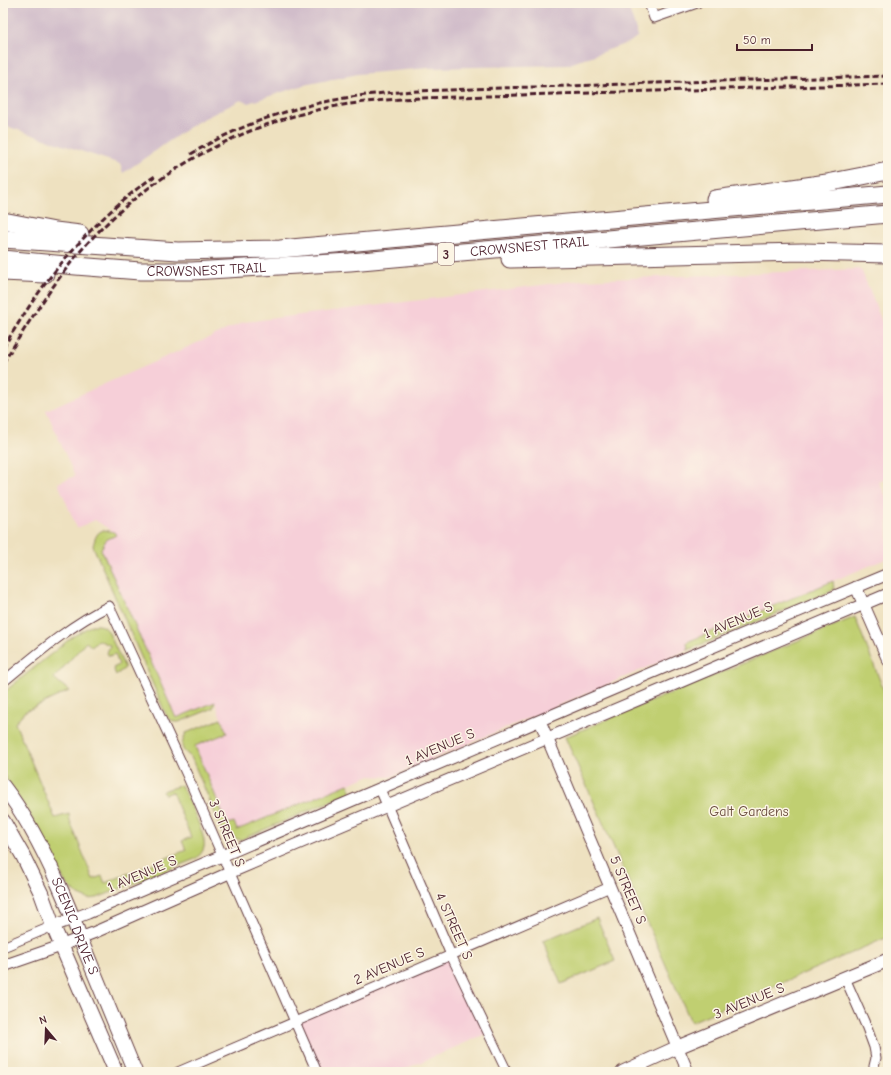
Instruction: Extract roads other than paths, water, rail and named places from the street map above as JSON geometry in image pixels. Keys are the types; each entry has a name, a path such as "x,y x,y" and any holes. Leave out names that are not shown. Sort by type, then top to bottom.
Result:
{"highway":[{"path":"465,233 827,183 888,171"},
{"name":"CROWSNEST TRAIL","path":"3,239 178,251 280,249 888,194"},
{"name":"CROWSNEST TRAIL","path":"3,259 140,271 192,271 350,262 888,214"},
{"path":"3,221 55,231 107,238 280,249"},
{"path":"3,272 92,277 173,278 260,274 350,262 803,252 888,254"}],"main road":[{"name":"SCENIC DRIVE S","path":"3,786 46,855 74,919 80,938 135,1072"},
{"name":"SCENIC DRIVE S","path":"3,821 41,893 53,926 116,1072"},
{"name":"3 AVENUE S","path":"623,1072 678,1047 888,960"}],"street":[{"path":"649,3 654,18 698,3"},
{"name":"1 AVENUE S","path":"3,946 74,919 888,574"},
{"path":"856,587 888,660"},
{"path":"3,966 80,938 229,873 888,594"},
{"name":"3 STREET S","path":"3,682 56,638 109,606 186,775 317,1072"},
{"name":"5 STREET S","path":"540,721 688,1072"},
{"name":"4 STREET S","path":"380,789 451,955 506,1072"},
{"name":"2 AVENUE S","path":"178,1072 610,887"},
{"path":"845,978 874,1047 876,1058 874,1072"}],"railway":[{"path":"191,154 226,135 263,119 301,107 381,93 888,76"},
{"path":"3,363 63,272 100,230 129,204 160,179 194,158 230,140 266,125 304,113 363,102 422,98 888,84"},
{"path":"3,348 36,296 71,251 112,210 140,186 155,176"}],"park label":[{"name":"Galt Gardens","path":"749,811"}]}
